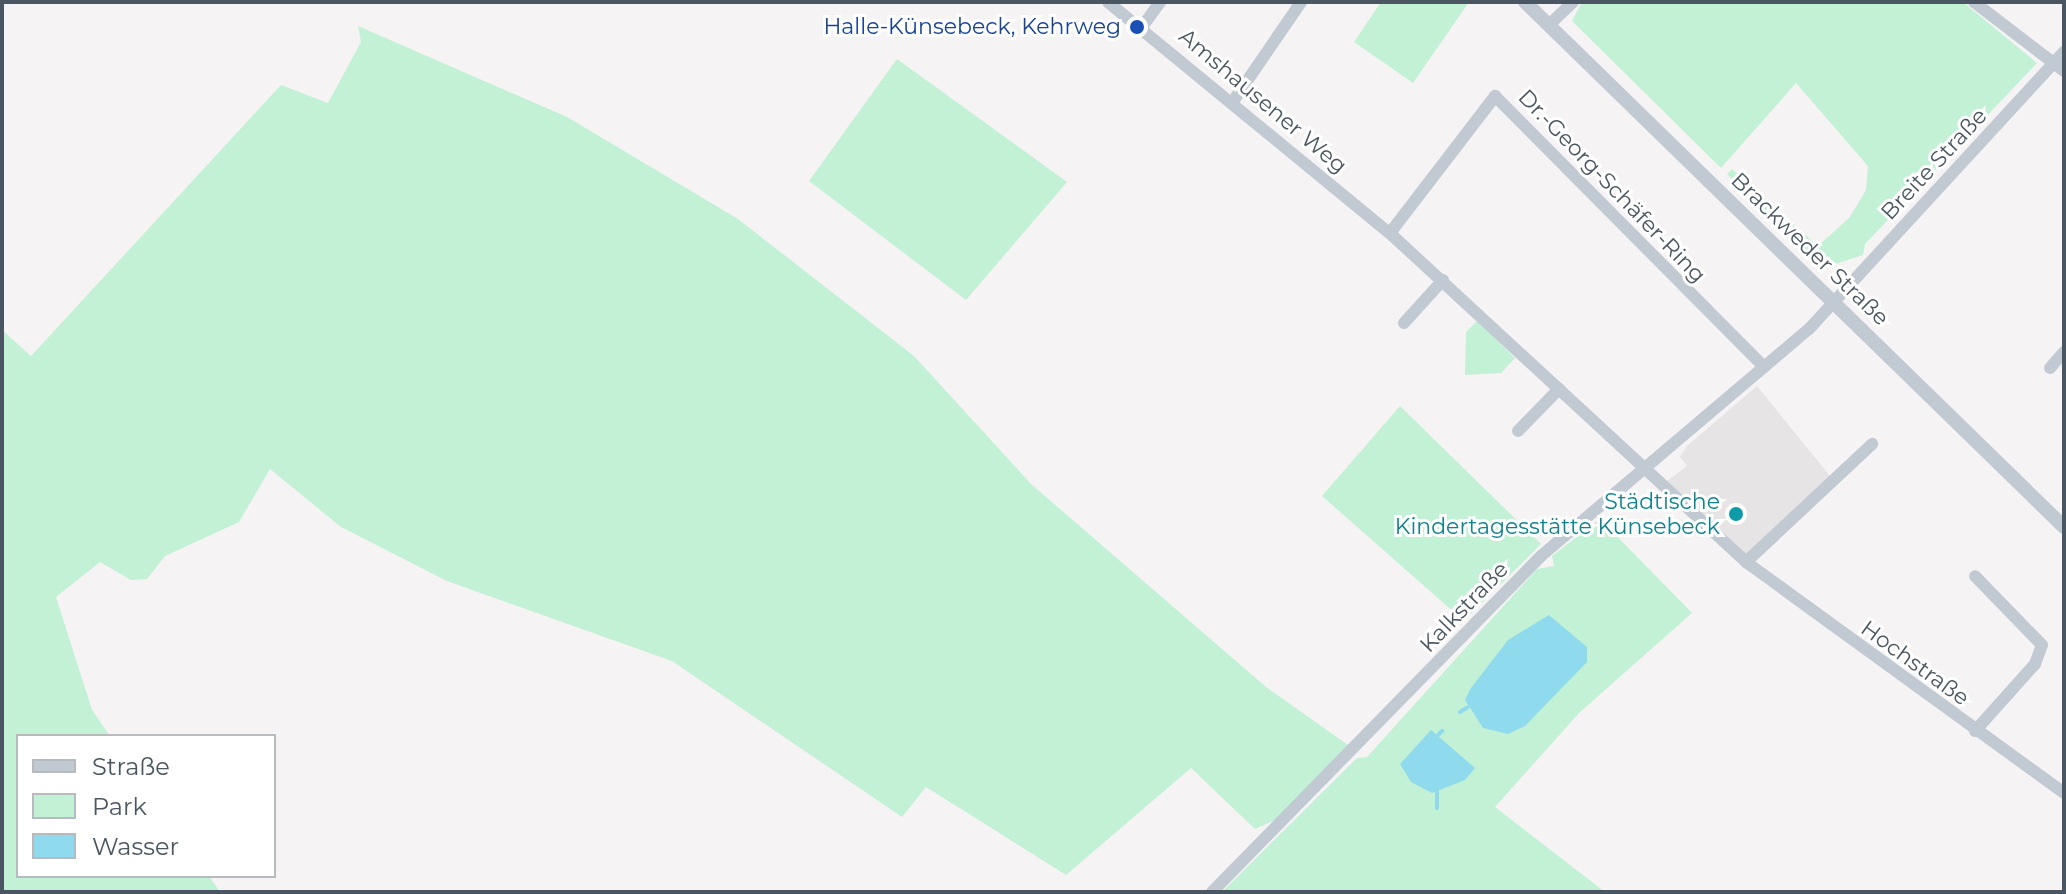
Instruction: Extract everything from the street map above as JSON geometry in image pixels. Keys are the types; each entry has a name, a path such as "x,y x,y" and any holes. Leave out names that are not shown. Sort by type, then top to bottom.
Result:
{"street":[{"name":"Amshausener Weg","path":"1108,2 1234,100 1390,233"},
{"path":"1142,27 1160,2"},
{"path":"1234,100 1301,2"},
{"name":"Brackweder Straße","path":"1525,2 2064,527"},
{"path":"1549,25 1573,2"},
{"path":"1974,2 2059,67"},
{"name":"Breite Straße","path":"1834,303 2059,67 2064,52"},
{"name":"Dr.-Georg-Schäfer-Ring","path":"1390,233 1495,96 1764,367"},
{"path":"1390,233 1559,389 1642,471"},
{"path":"1404,323 1443,280"},
{"name":"Kalkstraße","path":"1212,892 1541,556 1764,367 1834,303"},
{"path":"2050,368 2064,352"},
{"path":"1518,431 1559,389"},
{"path":"1746,562 1872,444"},
{"name":"Hochstraße","path":"1642,471 1746,562 2064,793"},
{"path":"1975,576 2042,645 2035,664 1975,731"}],"shaded area":[{"path":"1757,386 1830,476 1746,557 1666,482 1687,466 1680,457 1687,446"}],"green space":[{"path":"1381,2 1469,2 1413,83 1354,42"},
{"path":"1582,2 1963,2 2037,63 1865,244 1863,255 1823,268 1727,174 1732,169 1818,246 1850,217 1866,190 1868,166 1796,83 1721,168 1572,21"},
{"path":"358,26 567,117 738,219 914,356 1031,484 1266,687 1348,745 1277,819 1255,829 1191,768 1066,875 926,787 902,817 672,661 447,581 341,527 270,469 239,522 165,556 147,579 131,580 100,562 56,597 92,710 109,734 16,734 16,878 210,878 220,892 2,892 2,330 31,356 281,85 328,103 361,42"},
{"path":"897,59 1067,182 966,300 809,181"},
{"path":"1477,321 1515,358 1501,373 1465,375 1466,332"},
{"path":"1400,406 1541,544 1464,621 1322,496"},
{"path":"1600,519 1692,613 1579,713 1495,807 1605,892 1222,892 1357,758 1367,757 1537,569 1554,566 1552,556"}],"water":[{"path":"1549,615 1587,647 1587,662 1525,726 1508,734 1483,728 1465,700 1471,688 1508,640"},
{"path":"1431,730 1475,768 1465,780 1432,793 1411,782 1400,764"}],"waterway":[{"path":"1460,712 1468,707"},
{"path":"1438,735 1442,731"},
{"path":"1437,792 1437,808"}],"place":[{"name":"Halle-Künsebeck, Kehrweg","path":"1137,27"},
{"name":"Städtische Kindertagesstätte Künsebeck","path":"1736,514"}]}
